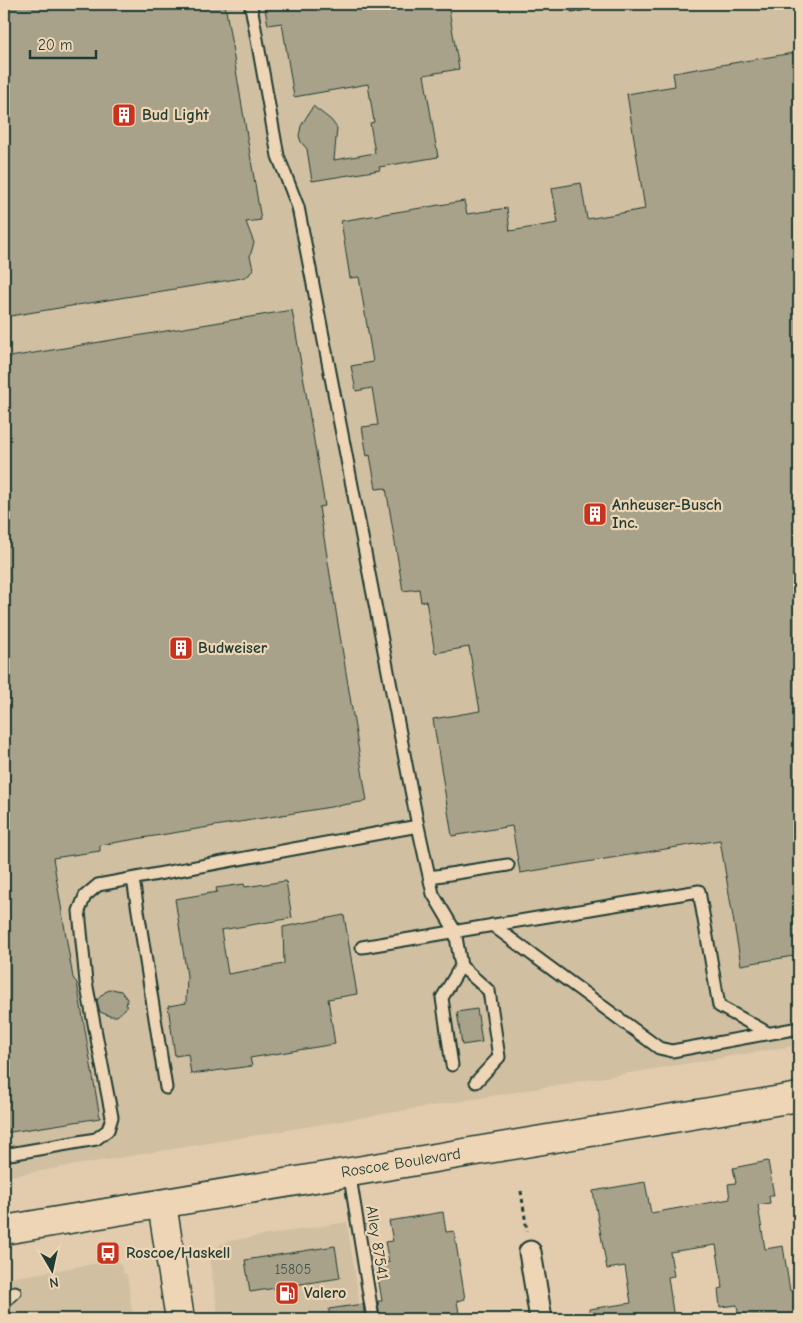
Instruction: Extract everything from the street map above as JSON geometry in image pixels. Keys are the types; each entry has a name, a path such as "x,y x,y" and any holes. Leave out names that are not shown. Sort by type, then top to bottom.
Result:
{"main road":[{"name":"Roscoe Boulevard","path":"4,1230 799,1097"},
{"path":"162,1204 180,1319"}],"street":[{"path":"530,1252 541,1319"}],"lane":[{"path":"251,6 278,156 298,208 418,826 433,894 454,931 461,966 489,991 499,1057 476,1082"},
{"path":"4,1155 96,1139 108,1130 112,1117 86,982 79,911 85,896 98,885 418,826"},
{"path":"430,877 508,865"},
{"path":"133,879 166,1088"},
{"path":"362,947 700,891 719,1006 768,1033"},
{"path":"492,925 659,1048 672,1051 799,1028"},
{"path":"452,1065 442,998 461,966"},
{"name":"Alley 87541","path":"349,1171 373,1319"},
{"path":"4,1302 15,1292"}],"path":[{"path":"521,1191 530,1252"}],"shaded area":[{"path":"4,4 799,4 799,1045 4,1177"},
{"name":"Valero","path":"347,1222 362,1319 219,1319 210,1263 213,1251 221,1244 229,1241"},
{"path":"117,1261 122,1267 124,1274 127,1274 133,1319 4,1319 4,1279"}],"building":[{"name":"Bud Light","path":"4,4 225,4 261,220 246,222 254,243 250,256 253,269 249,275 242,278 4,317"},
{"path":"264,4 448,4 459,69 424,75 438,157 379,167 380,170 312,181 307,149 299,136 301,126 313,106 331,120 337,128 334,160 375,153 370,123 374,122 368,84 294,97 282,23 268,25"},
{"name":"Anheuser-Busch Inc.","path":"799,52 799,955 741,965 720,840 520,873 512,826 452,836 433,719 480,711 469,647 435,653 426,601 421,602 419,589 403,591 386,488 376,489 370,455 367,456 362,427 378,425 372,388 356,391 351,366 373,362 359,277 350,278 341,221 464,201 467,214 507,208 510,231 558,223 552,188 581,183 587,219 645,209 627,94 675,86 673,73"},
{"path":"292,310 325,506 319,507 367,801 100,845 100,851 53,858 73,978 77,983 100,1118 4,1133 4,530 9,529 4,499 4,358"},
{"path":"286,881 292,918 221,930 228,974 284,964 283,927 344,915 357,994 328,999 335,1044 250,1058 252,1066 191,1074 188,1054 175,1056 168,1006 186,1003 187,976 175,899 217,892 216,888 244,884 245,887"},
{"path":"112,989 121,991 127,999 126,1008 117,1016 110,1016 100,1012 97,1000 105,992"},
{"path":"477,1009 482,1042 462,1045 457,1012"},
{"path":"768,1161 774,1196 769,1196 770,1203 758,1205 765,1249 783,1246 790,1291 799,1290 799,1319 739,1319 737,1305 720,1307 718,1289 723,1288 716,1245 670,1252 674,1276 668,1277 674,1319 590,1319 589,1309 631,1303 625,1266 607,1269 593,1191 645,1182 651,1213 730,1199 728,1184 736,1183 733,1168"},
{"path":"443,1212 446,1232 454,1231 465,1299 457,1301 460,1319 380,1319 378,1301 382,1301 376,1265 389,1262 385,1242 393,1241 389,1221"},
{"name":"Valero","path":"335,1246 340,1278 250,1292 245,1260"},
{"path":"363,1304 365,1319 329,1319 329,1309"}],"place":[{"name":"Bud Light","path":"124,115"},
{"name":"Anheuser-Busch Inc.","path":"595,514"},
{"name":"Budweiser","path":"181,648"},
{"name":"Roscoe/Haskell","path":"108,1253"},
{"name":"Valero","path":"287,1293"}]}
